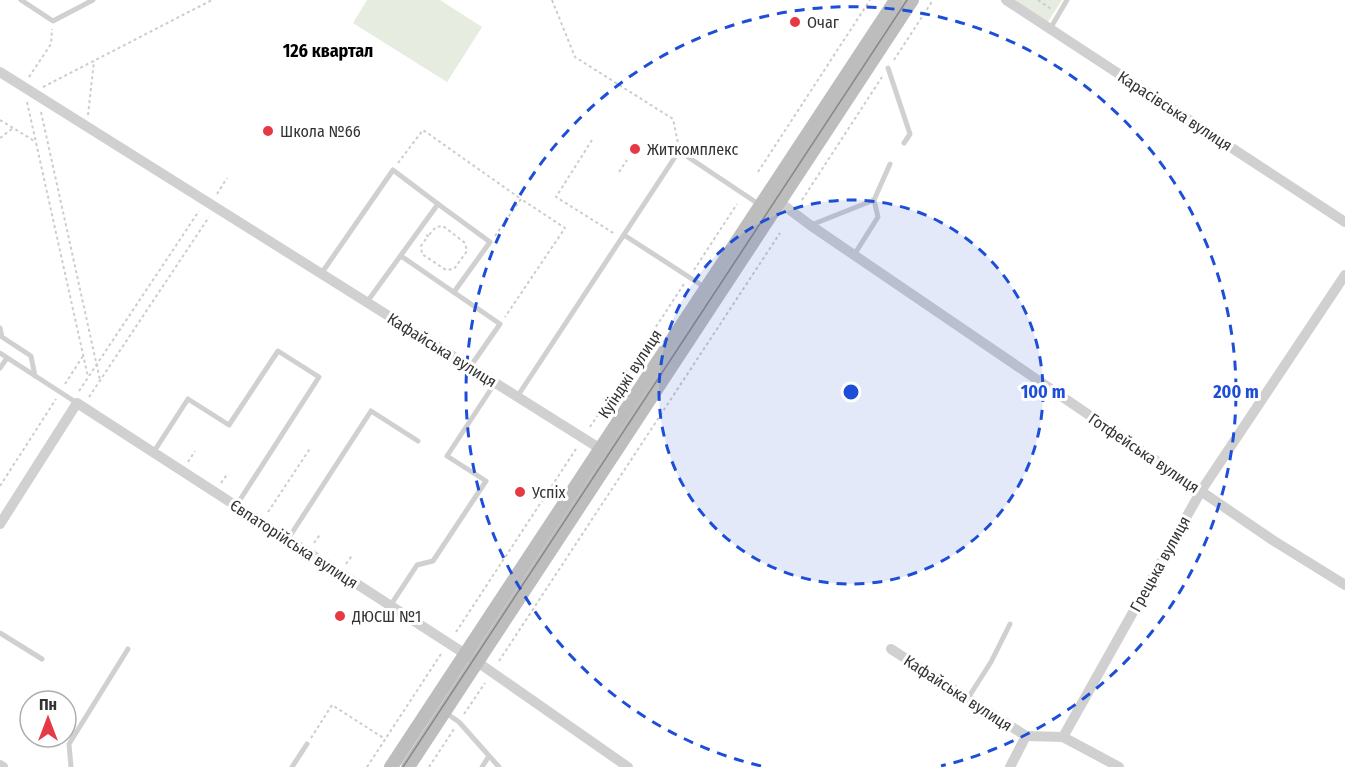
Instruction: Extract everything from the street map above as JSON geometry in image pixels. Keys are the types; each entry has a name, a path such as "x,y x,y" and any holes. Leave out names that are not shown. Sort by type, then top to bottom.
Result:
{"main road":[{"name":"Куїнджі вулиця","path":"391,767 438,708 606,453 770,203 896,0"},
{"name":"Куїнджі вулиця","path":"770,203 912,0"},
{"name":"Куїнджі вулиця","path":"408,767 438,708"}],"street":[{"name":"Карасівська вулиця","path":"1006,0 1345,222"},
{"path":"0,72 211,204"},
{"name":"Готфейська вулиця","path":"770,203 810,225 1274,542 1345,585"},
{"name":"Кафайська вулиця","path":"211,204 606,453"},
{"name":"Грецька вулиця","path":"1063,737 1201,491 1345,275"},
{"path":"0,524 77,403"},
{"name":"Євпаторійська вулиця","path":"77,403 471,658 615,763 628,767"},
{"name":"Кафайська вулиця","path":"891,649 1026,736"},
{"path":"1010,767 1026,736 1063,737 1119,767"}],"lane":[{"path":"21,0 53,21 93,0"},
{"path":"1050,28 1067,0"},
{"path":"888,68 910,134 904,143"},
{"path":"517,397 679,152 770,203"},
{"path":"854,255 878,217 874,200 890,164"},
{"path":"321,274 393,170 490,242 454,292"},
{"path":"810,225 874,200"},
{"path":"367,302 438,204"},
{"path":"623,237 712,292"},
{"path":"401,256 500,324 470,367"},
{"path":"0,328 2,337 31,356 35,376"},
{"path":"153,453 188,399 229,425 278,351 286,356 320,378 236,506"},
{"path":"0,353 77,403"},
{"path":"0,368 7,358"},
{"path":"390,606 417,565 433,561 486,481 447,456 495,383"},
{"path":"288,539 371,411 418,441"},
{"path":"967,698 991,662 1010,624"},
{"path":"0,633 42,659"},
{"path":"70,767 69,744 128,649"},
{"path":"438,708 459,722 499,767"},
{"path":"292,767 307,744"},
{"path":"482,767 489,756"}],"path":[{"path":"31,91 212,0"},
{"path":"552,0 575,57 673,119 679,152"},
{"path":"758,172 870,0"},
{"path":"802,200 933,0"},
{"path":"1038,0 1059,14"},
{"path":"52,34 51,44 31,91 36,142 88,377"},
{"path":"87,126 94,61"},
{"path":"31,91 100,380"},
{"path":"0,120 36,142"},
{"path":"0,138 13,128"},
{"path":"393,170 423,130 565,228 500,324"},
{"path":"592,140 556,197 623,237"},
{"path":"619,172 627,160"},
{"path":"77,403 100,380 227,178"},
{"path":"490,242 522,199"},
{"path":"77,403 88,377 211,204"},
{"path":"590,427 737,204"},
{"path":"443,226 465,243 467,251 454,269 446,270 422,254 421,246 428,236 436,227 443,226"},
{"path":"420,230 428,236"},
{"path":"499,661 780,233"},
{"path":"0,486 83,356"},
{"path":"262,523 311,447"},
{"path":"456,632 576,449"},
{"path":"367,767 441,654"},
{"path":"307,744 332,705 386,739"}],"shaded area":[{"path":"367,0 440,0 482,27 447,82 353,23"},
{"path":"1015,0 1062,0 1048,22"}],"tram line":[{"path":"403,767 907,0"}],"place":[{"name":"Очаг","path":"795,22"},
{"name":"Школа №66","path":"268,131"},
{"name":"Житкомплекс","path":"635,149"},
{"name":"Успіх","path":"520,492"},
{"name":"ДЮСШ №1","path":"340,616"}],"district":[{"name":"126 квартал","path":"328,51"}]}
